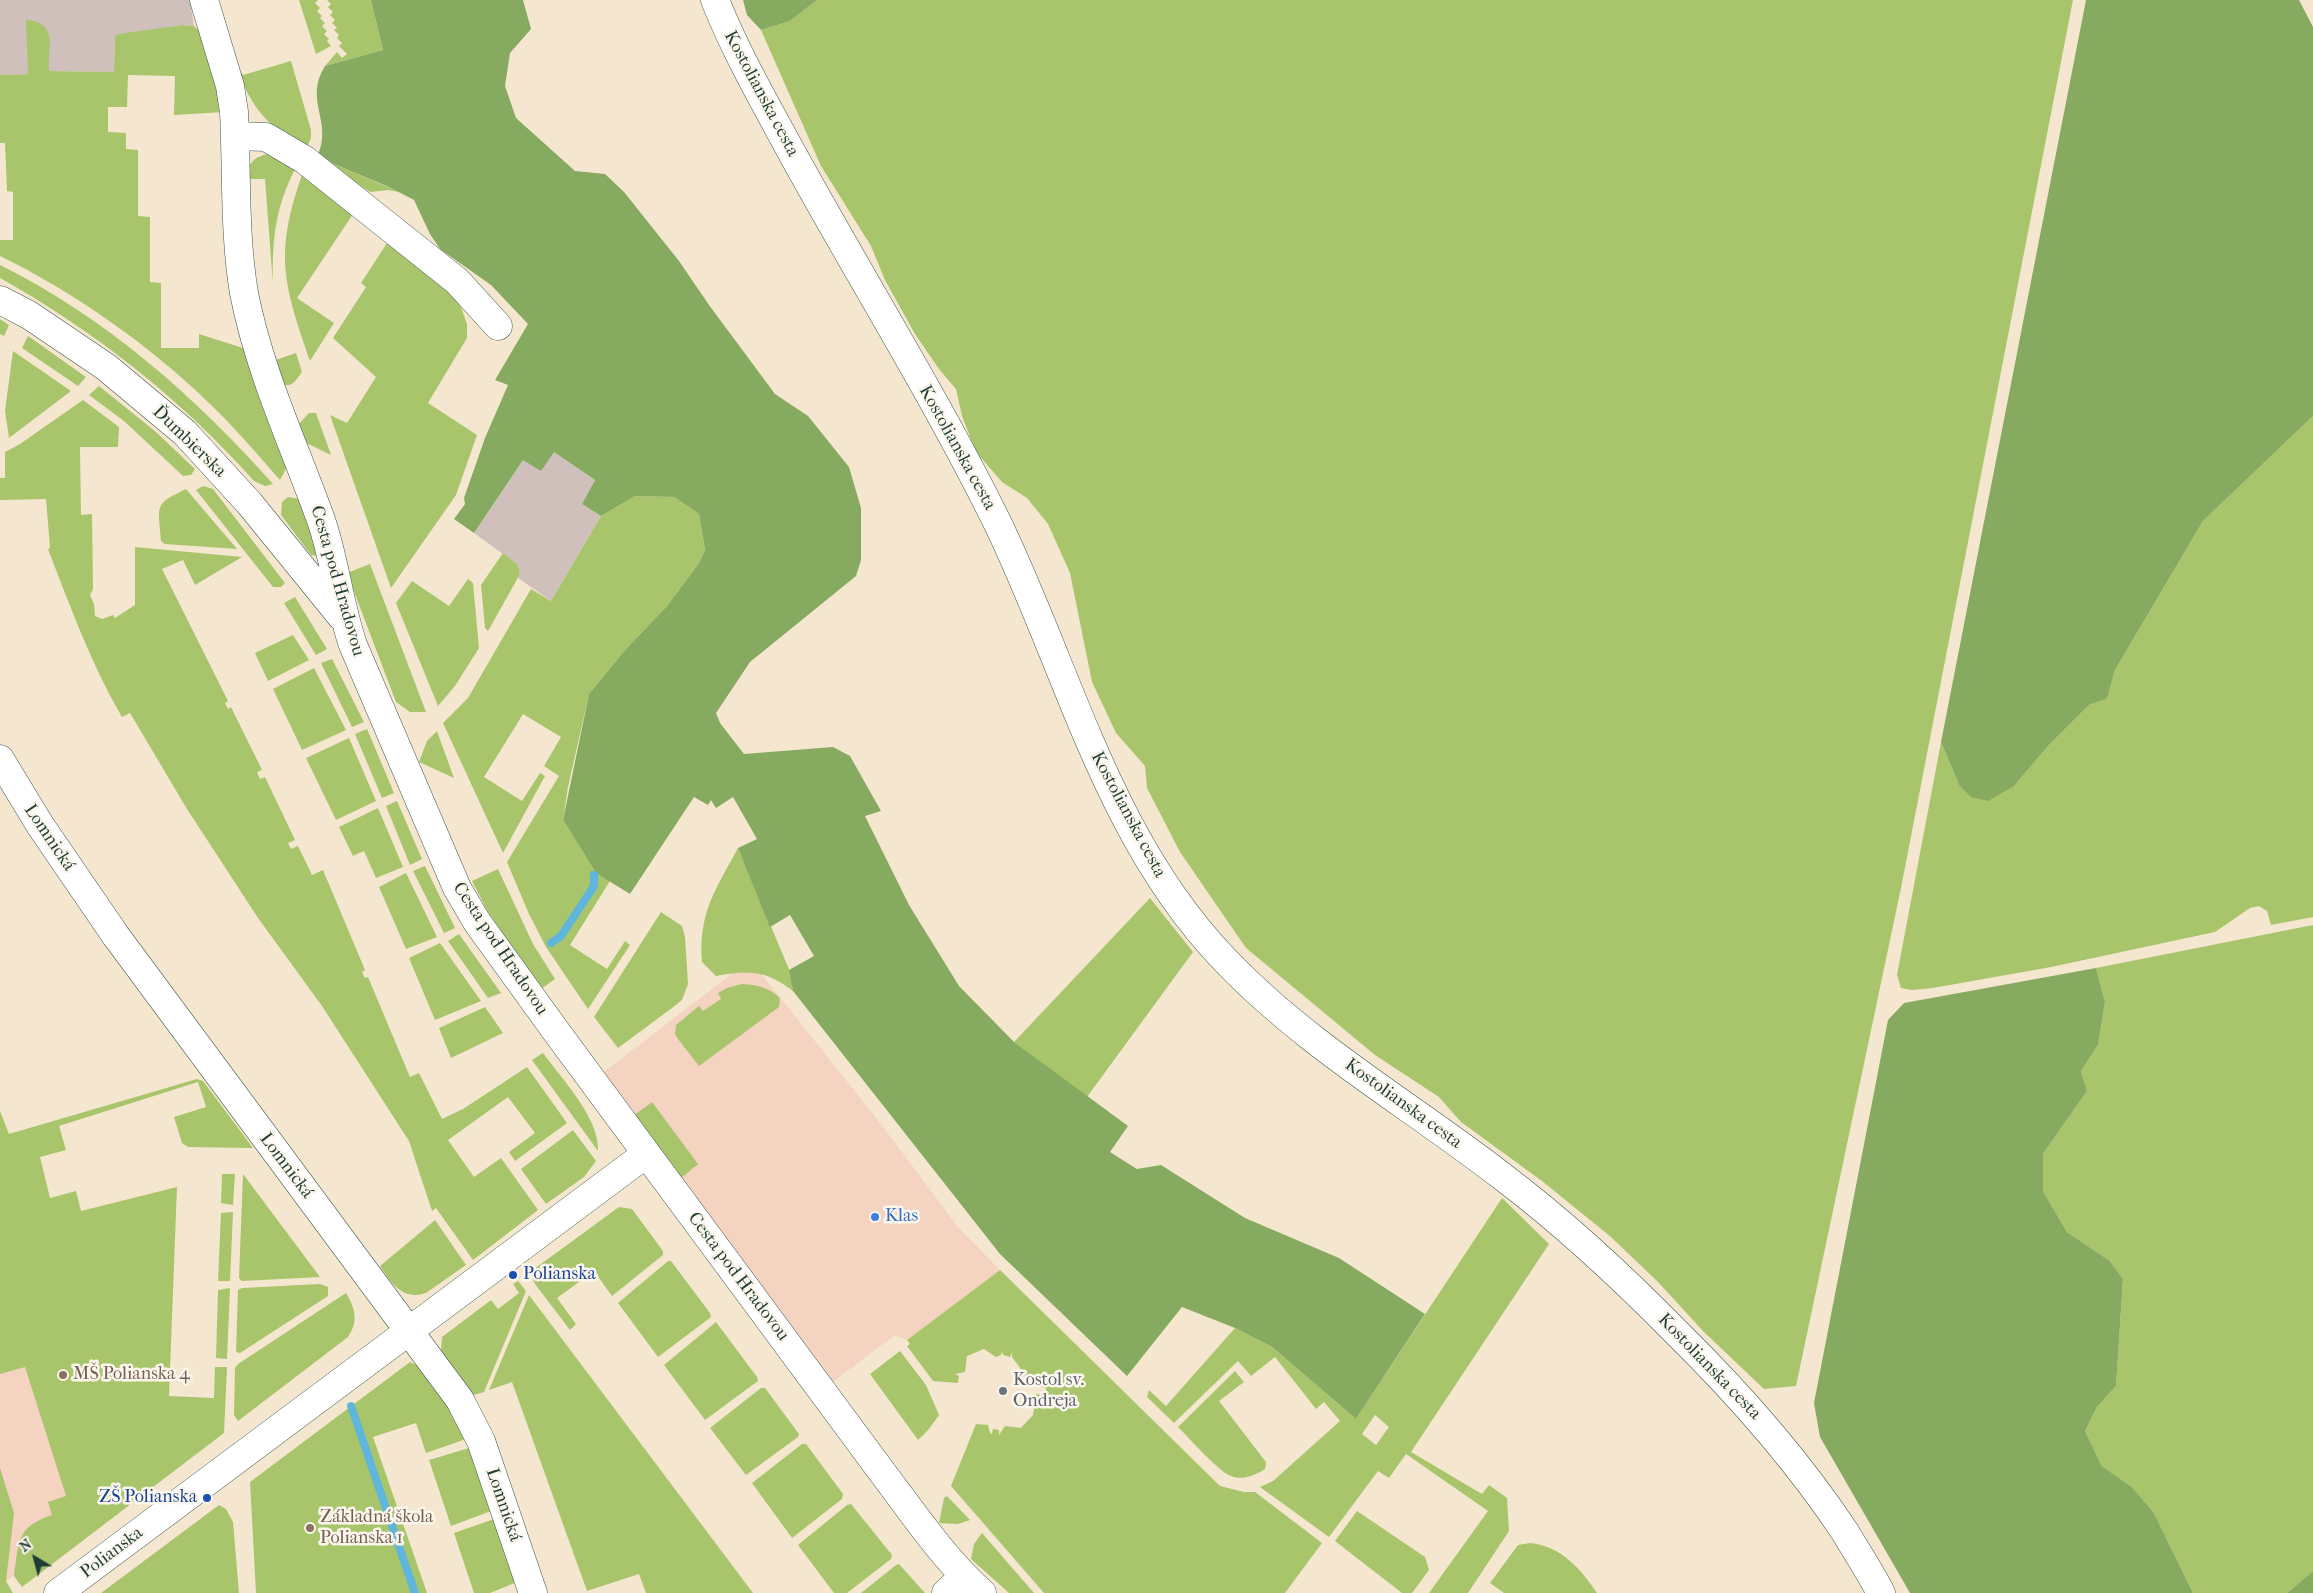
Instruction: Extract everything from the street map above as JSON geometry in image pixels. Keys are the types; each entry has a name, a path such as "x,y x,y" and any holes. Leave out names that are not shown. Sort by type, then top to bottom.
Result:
{"street":[{"name":"Cesta pod Hradovou","path":"204,0 230,86 235,136 241,272 249,314 264,366 321,522 345,621 425,818 457,888 501,956 928,1533 964,1587"},
{"name":"Kostolianska cesta","path":"715,0 728,32 782,134 963,458 998,525 1074,706 1111,788 1136,838 1166,888 1223,959 1271,1004 1374,1085 1505,1178 1578,1239 1648,1304 1725,1381 1775,1436 1819,1494 1881,1593"},
{"path":"235,136 266,137 305,160 457,281 498,326"},
{"name":"Ďumbierska","path":"0,300 29,315 106,367 185,433 250,504 345,621"},
{"name":"Lomnická","path":"0,759 40,825 116,936 460,1400 481,1441 532,1593"},
{"name":"Polianska","path":"58,1593 646,1154"}],"shaded area":[{"path":"0,0 190,0 194,26 182,25 115,36 114,72 49,71 38,74 0,75"},
{"path":"554,452 595,480 582,504 601,516 551,601 518,578 520,574 518,565 474,533 523,460"},
{"path":"750,960 881,1124 958,1227 1000,1270 907,1340 895,1335 822,1390 592,1081"},
{"name":"MŠ Polianska 4","path":"0,1298 178,1452 0,1586"}],"green space":[{"path":"299,0 318,0 315,3 320,8 317,11 325,23 322,26 327,31 324,34 329,39 327,41 331,46 316,54"},
{"path":"327,0 371,0 383,50 325,66 337,52 342,58 347,54 339,46 342,43 337,38 339,35 334,30 337,28 332,23 335,20 330,15 333,12 328,7 331,4"},
{"path":"371,0 523,0 531,29 510,53 505,86 516,118 575,171 605,174 624,192 679,261 775,394 808,416 849,467 861,508 861,560 856,576 750,662 716,713 720,723 744,754 833,747 850,756 881,811 865,816 909,905 959,986 1014,1042 1128,1126 1110,1152 1137,1169 1161,1165 1245,1218 1339,1258 1425,1314 1356,1419 1272,1347 1235,1328 1182,1307 1127,1376 1000,1254 793,991 789,970 814,956 790,915 770,927 738,848 757,839 733,797 716,808 711,800 708,805 694,797 630,894 596,873 563,820 589,694 626,649 667,606 699,563 705,550 699,514 674,497 635,496 601,516 582,504 595,480 554,452 541,471 523,460 474,533 454,519 465,504 464,498 485,438 508,385 495,380 528,324 491,285 440,249 430,234 414,200 389,187 317,157 322,133 317,90 319,79 325,66 383,50"},
{"path":"743,0 817,0 790,21 761,30 747,15"},
{"path":"817,0 2073,0 1901,888 1796,1386 1764,1389 1704,1332 1658,1282 1611,1237 1542,1181 1461,1122 1439,1097 1375,1055 1246,948 1180,852 1147,788 1145,766 1116,733 1092,682 1070,573 1048,524 1027,498 1002,482 976,452 962,416 956,389 939,369 915,334 885,280 871,246 821,166 761,30 790,21"},
{"path":"2086,0 2299,0 2313,27 2313,416 2203,521 2115,670 2107,699 2089,705 2049,745 2014,786 1988,801 1971,797 1959,785 1941,742"},
{"path":"26,19 37,22 48,31 50,37 49,71 114,72 115,36 119,34 182,25 194,26 201,33 224,112 174,115 175,76 128,75 127,107 108,107 108,132 126,133 126,149 138,150 138,216 150,217 150,282 161,283 161,348 199,348 199,334 249,350 288,465 280,480 219,413 138,342 56,286 0,256 0,240 13,240 13,192 7,191 5,143 0,143 0,75 28,74"},
{"path":"291,61 311,130 311,138 306,150 265,118 252,100 239,74 242,73 243,75"},
{"path":"268,154 296,167 283,196 276,224 273,253 273,285 265,179 245,179 252,162 258,157"},
{"path":"317,157 400,192 388,190 370,192"},
{"path":"303,172 355,211 297,298 334,323 310,361 293,310 288,288 285,247 294,200"},
{"path":"389,240 458,299 467,324 467,338 428,403 477,435 456,495 391,588 330,415 347,423 376,377 333,338 366,287 361,283"},
{"path":"0,265 76,309 147,361 213,420 273,484 265,486 254,481 197,422 136,369 103,344 70,321 0,278"},
{"path":"0,319 9,325 4,336 0,334"},
{"path":"28,336 86,377 78,386 22,348"},
{"path":"13,351 71,391 9,438 5,411"},
{"path":"296,353 302,372 292,384 283,385 273,361"},
{"path":"99,386 156,432 195,469 191,475 183,476 124,421 89,395"},
{"path":"83,400 119,427 118,447 80,447 81,515 92,514 93,589 90,595 94,604 95,616 102,619 113,615 115,618 135,605 135,547 242,557 195,585 183,560 162,569 228,701 225,703 228,709 231,707 262,770 257,772 260,779 265,777 295,840 288,843 291,849 298,846 312,875 323,870 365,970 362,972 365,978 368,977 410,1077 419,1073 442,1119 463,1109 527,1067 567,1123 515,1161 509,1152 535,1133 508,1097 448,1140 474,1177 501,1158 538,1210 473,1260 436,1208 432,1211 409,1141 322,1006 258,918 187,809 130,713 122,717 91,656 48,549 50,548 46,499 0,500 0,478 5,478 5,452 20,444"},
{"path":"309,413 316,413 331,455 300,440 298,425"},
{"path":"2313,416 2313,917 2271,925 2267,911 2259,906 2250,908 2215,932 2051,967 1933,988 1912,990 1901,988 1897,975 1941,742 1959,785 2014,786 2049,745 2089,705 2107,699 2115,670 2203,521"},
{"path":"203,486 213,489 285,583 281,587 273,587 196,490"},
{"path":"186,489 237,549 165,544 161,541 160,508 167,499"},
{"path":"635,496 674,497 699,514 705,550 699,563 667,606 626,649 589,694 568,787 563,820 596,873 610,881 570,945 607,969 625,941 630,945 588,1009 546,947 529,914 507,862 559,776 544,766 561,737 523,714 484,777 522,801 540,773 545,776 503,853 443,723 468,698 531,589 551,601 601,516"},
{"path":"288,497 300,499 318,556 311,555 281,515 282,502"},
{"path":"503,553 518,565 520,574 488,631 485,628 481,585"},
{"path":"370,564 426,712 410,712 396,702 347,573"},
{"path":"468,579 473,583 479,648 455,686 438,706 396,603 412,581 449,606"},
{"path":"295,597 327,649 316,655 284,603"},
{"path":"293,635 309,660 268,681 255,653"},
{"path":"332,659 364,722 352,727 321,663"},
{"path":"314,668 346,730 302,750 273,689"},
{"path":"367,729 394,793 382,798 355,734"},
{"path":"437,731 454,778 419,762 427,741"},
{"path":"349,738 376,801 336,820 306,758"},
{"path":"397,801 422,859 410,865 386,806"},
{"path":"378,808 403,867 376,878 364,851 353,856 339,827"},
{"path":"738,848 791,974 793,991 774,979 756,973 716,976 702,962 701,945 703,929 710,902"},
{"path":"425,866 455,928 444,933 413,871"},
{"path":"498,869 533,944 555,979 541,989 488,912 472,881"},
{"path":"406,873 437,937 406,949 379,887"},
{"path":"1150,898 1193,952 1087,1097 1014,1042"},
{"path":"661,912 682,926 685,937 688,984 682,1000 618,1048 594,1017"},
{"path":"2313,925 2313,1571 2287,1593 2193,1593 2154,1513 2132,1487 2102,1466 2085,1431 2097,1407 2116,1386 2123,1279 2110,1261 2067,1232 2043,1191 2043,1154 2087,1091 2081,1071 2098,1045 2105,1002 2096,968"},
{"path":"459,934 501,993 488,998 448,941"},
{"path":"440,943 481,1001 435,1020 409,958"},
{"path":"2096,968 2105,1002 2098,1045 2081,1071 2087,1091 2043,1154 2043,1191 2067,1232 2110,1261 2123,1279 2116,1386 2097,1407 2085,1431 2102,1466 2132,1487 2154,1513 2193,1593 1910,1593 1820,1437 1814,1403 1888,1020 1904,1003"},
{"path":"742,984 757,986 771,991 780,998 779,1007 699,1066 675,1034 676,1025 699,1006 703,1011 721,999 718,993 727,988"},
{"path":"485,1007 503,1033 451,1058 439,1028"},
{"path":"543,1053 586,1113 593,1126 598,1151 532,1060"},
{"path":"197,1079 203,1081 253,1148 188,1147 182,1143 174,1117 206,1107 198,1082 59,1126 66,1150 40,1157 50,1198 76,1191 81,1211 177,1187 169,1396 214,1398 215,1367 227,1367 224,1433 22,1587 14,1576 21,1537 32,1525 52,1515 48,1502 66,1496 25,1367 0,1374 0,1111 9,1134"},
{"path":"652,1102 698,1164 680,1179 633,1116"},
{"path":"573,1130 596,1161 584,1177 546,1204 521,1169"},
{"path":"222,1174 235,1174 233,1205 221,1203"},
{"path":"243,1174 320,1277 242,1281 239,1278"},
{"path":"1502,1198 1549,1244 1411,1452 1482,1494 1489,1485 1507,1498 1509,1531 1468,1593 1429,1593 1488,1511 1406,1454 1389,1478 1378,1471 1329,1537 1260,1487 1273,1481 1340,1421 1324,1402 1316,1409 1275,1357 1251,1376 1238,1361 1174,1423 1147,1397 1149,1390 1166,1406 1235,1328 1272,1347 1356,1419","holes":["1375,1415 1389,1427 1376,1445 1362,1434"]},
{"path":"619,1207 632,1209 663,1251 663,1255 612,1296 594,1271 557,1298 576,1324 570,1330 535,1284 530,1272"},
{"path":"233,1212 230,1281 218,1281 221,1213"},
{"path":"435,1220 466,1265 426,1293 411,1295 398,1289 380,1266"},
{"path":"668,1261 671,1261 710,1313 711,1317 658,1357 618,1303"},
{"path":"1000,1270 1220,1486 1244,1492 1255,1492 1322,1543 1285,1593 1044,1593 951,1486 976,1424 988,1425 992,1434 993,1429 999,1430 999,1435 1005,1426 1021,1428 1033,1415 1036,1394 1045,1396 1046,1388 1032,1384 1012,1357 1012,1352 1010,1357 1003,1355 1002,1351 1001,1355 996,1357 984,1349 967,1356 965,1372 955,1374 959,1376 958,1383 933,1381 907,1346 910,1344 907,1340"},
{"path":"518,1281 526,1291 484,1392 470,1396 441,1352 442,1337 491,1300 498,1309 519,1293 513,1284"},
{"path":"320,1284 328,1287 328,1296 240,1353 236,1352 238,1290 242,1288"},
{"path":"230,1288 227,1359 216,1358 218,1290"},
{"path":"346,1293 352,1304 355,1320 348,1337 238,1421 234,1415 235,1368 238,1364"},
{"path":"529,1295 753,1593 646,1593 639,1574 587,1591 512,1382 489,1390"},
{"path":"716,1322 757,1377 758,1381 705,1420 664,1365"},
{"path":"900,1351 926,1385 939,1415 918,1440 870,1374"},
{"path":"410,1362 429,1371 466,1439 426,1453 416,1423 373,1437 427,1593 256,1593 250,1482"},
{"path":"1235,1371 1244,1382 1219,1401 1266,1462 1265,1469 1244,1478 1225,1473 1178,1427"},
{"path":"761,1388 765,1388 799,1434 798,1437 746,1475 710,1428"},
{"path":"802,1444 806,1444 843,1494 842,1499 792,1538 752,1483"},
{"path":"469,1448 491,1511 451,1526 429,1460"},
{"path":"0,1468 14,1513 6,1581 13,1593 0,1593"},
{"path":"947,1496 970,1520 958,1524 939,1523 944,1498"},
{"path":"851,1504 892,1555 891,1559 847,1593 834,1593 798,1545 847,1505"},
{"path":"219,1505 226,1509 233,1522 239,1593 101,1593"},
{"path":"1357,1511 1425,1557 1429,1570 1412,1593 1402,1593 1335,1541"},
{"path":"494,1519 517,1582 490,1593 474,1593 454,1533"},
{"path":"982,1533 1034,1593 1009,1593 971,1559 974,1544"},
{"path":"1530,1543 1541,1545 1561,1554 1577,1567 1597,1593 1504,1593 1490,1583 1518,1545"},
{"path":"899,1564 925,1593 861,1593 896,1565"},
{"path":"2313,1571 2313,1593 2287,1593"}],"waterway":[{"path":"551,943 561,936 594,886 594,875"},
{"path":"351,1406 415,1593"}],"place":[{"name":"Klas","path":"875,1217"},
{"name":"Polianska","path":"513,1275"},
{"name":"MŠ Polianska 4","path":"63,1375"},
{"name":"Kostol sv. Ondreja","path":"1003,1391"},
{"name":"ZŠ Polianska","path":"207,1498"},
{"name":"Základná škola Polianska 1","path":"310,1528"}]}
